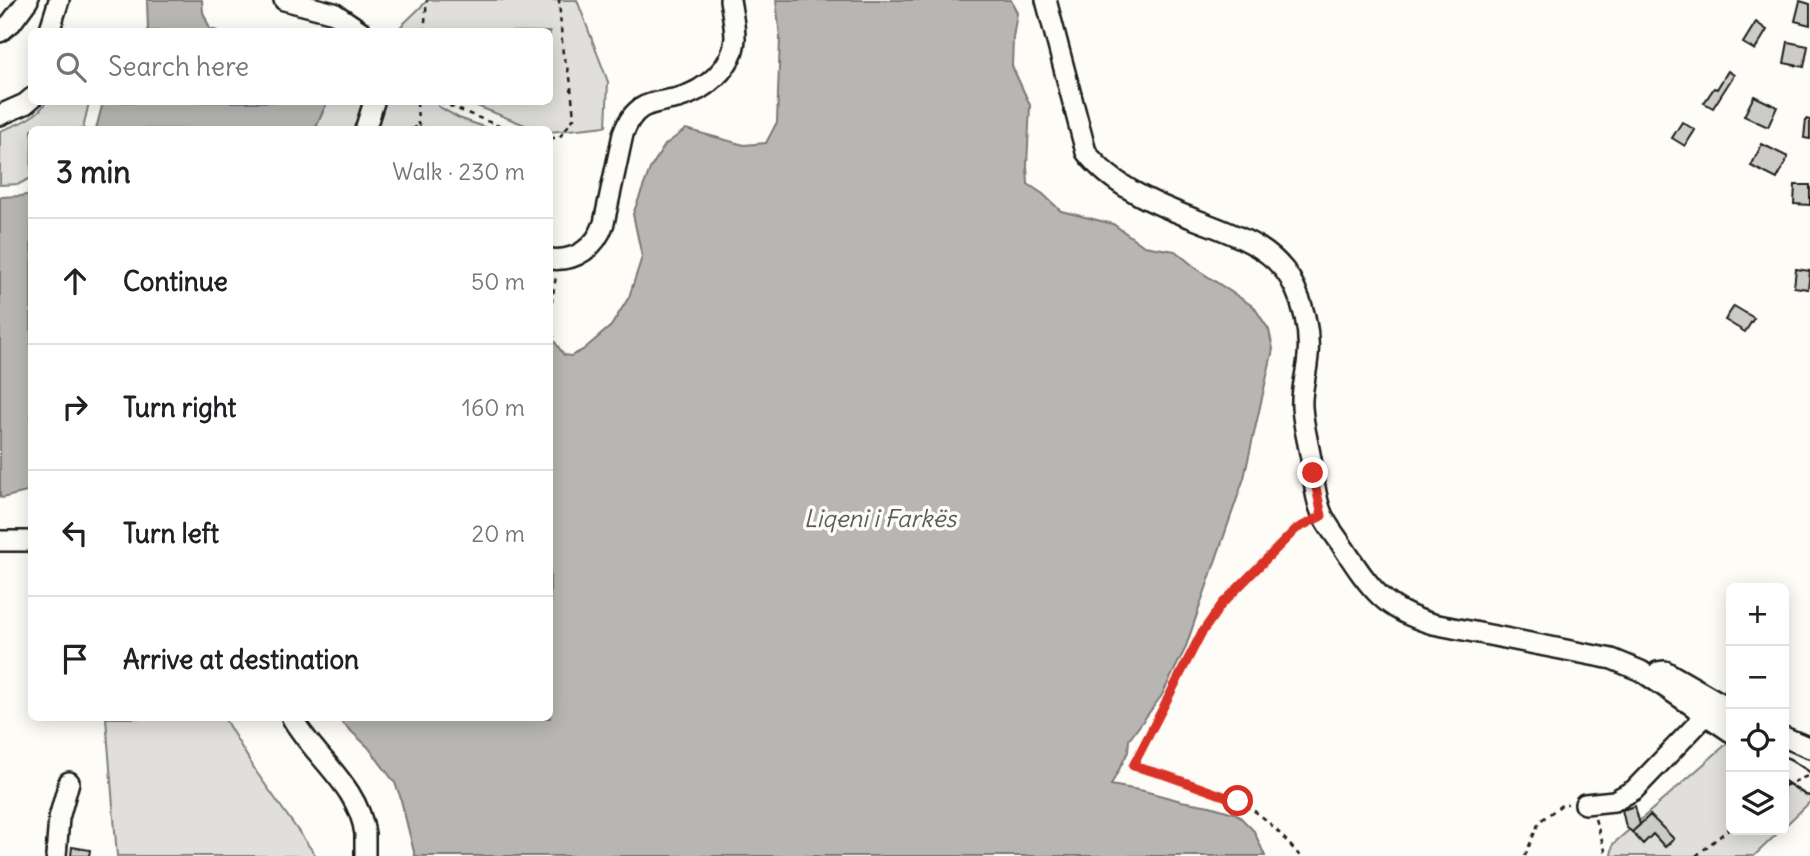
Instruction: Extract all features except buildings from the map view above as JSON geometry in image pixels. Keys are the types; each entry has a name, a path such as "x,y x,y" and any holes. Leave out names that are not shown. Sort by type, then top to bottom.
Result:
{"street":[{"path":"0,32 11,23 28,0"},
{"path":"50,28 60,0"},
{"path":"284,0 334,13 356,28"},
{"path":"554,260 580,254 600,236 628,121 639,108 651,102 681,97 697,90 725,67 733,52 735,38 730,0"},
{"path":"1046,0 1086,152 1095,165 1142,197 1237,235 1259,247 1279,263 1294,286 1305,318 1309,342 1302,406 1322,516 1375,591 1392,607 1412,618 1433,624 1612,659 1653,679 1658,672 1665,671 1718,708 1634,790 1614,801 1585,804"},
{"path":"0,115 28,101"},
{"path":"366,126 373,105"},
{"path":"0,541 28,541"},
{"path":"294,721 356,803 365,833 365,856"},
{"path":"1789,739 1810,748"},
{"path":"1789,771 1810,785"},
{"path":"56,856 59,818 69,782"}],"path":[{"path":"424,28 427,0"},
{"path":"553,138 559,138 574,118 570,77 563,55 559,0"},
{"path":"417,105 418,124 422,126"},
{"path":"447,105 499,126"},
{"path":"553,333 555,337"},
{"path":"1300,856 1259,814 1238,801 1133,766 1201,634 1222,604 1296,529 1322,516"},
{"path":"1789,784 1810,775"},
{"path":"1525,856 1539,822 1563,804 1585,804 1595,818 1605,850 1604,856"},
{"path":"1696,856 1726,831"}],"shaded area":[{"path":"428,0 577,0 608,82 606,126 553,132 553,126 527,126 475,105 553,105 553,28 399,28"},
{"path":"88,105 84,126 28,126 28,180 19,184 0,185 0,131 32,116 42,107"},
{"path":"326,105 438,105 459,118 482,126 317,126"},
{"path":"106,721 226,721 257,773 316,856 117,856"},
{"path":"1726,744 1726,835 1776,835 1754,856 1611,856 1613,844"},
{"path":"1789,775 1810,790 1810,802 1789,822"}],"water":[{"path":"147,0 202,0 203,12 210,28 148,28"},
{"name":"Liqeni i Farkës","path":"776,0 1011,0 1017,13 1012,66 1030,105 1028,184 1061,211 1113,224 1144,246 1175,251 1254,307 1269,330 1273,349 1244,478 1185,649 1162,695 1129,740 1128,752 1111,785 1237,814 1254,831 1265,856 415,856 395,783 368,747 340,721 553,721 553,339 564,355 571,356 583,350 611,326 629,297 642,257 633,214 650,169 665,145 686,129 744,145 766,143 777,122 780,38"},
{"path":"102,105 326,105 316,126 97,126"},
{"path":"28,195 28,492 2,498 0,197"}],"route":[{"path":"1238,801 1133,766 1174,683 1201,634 1222,604 1296,529 1322,516 1313,473"}]}
